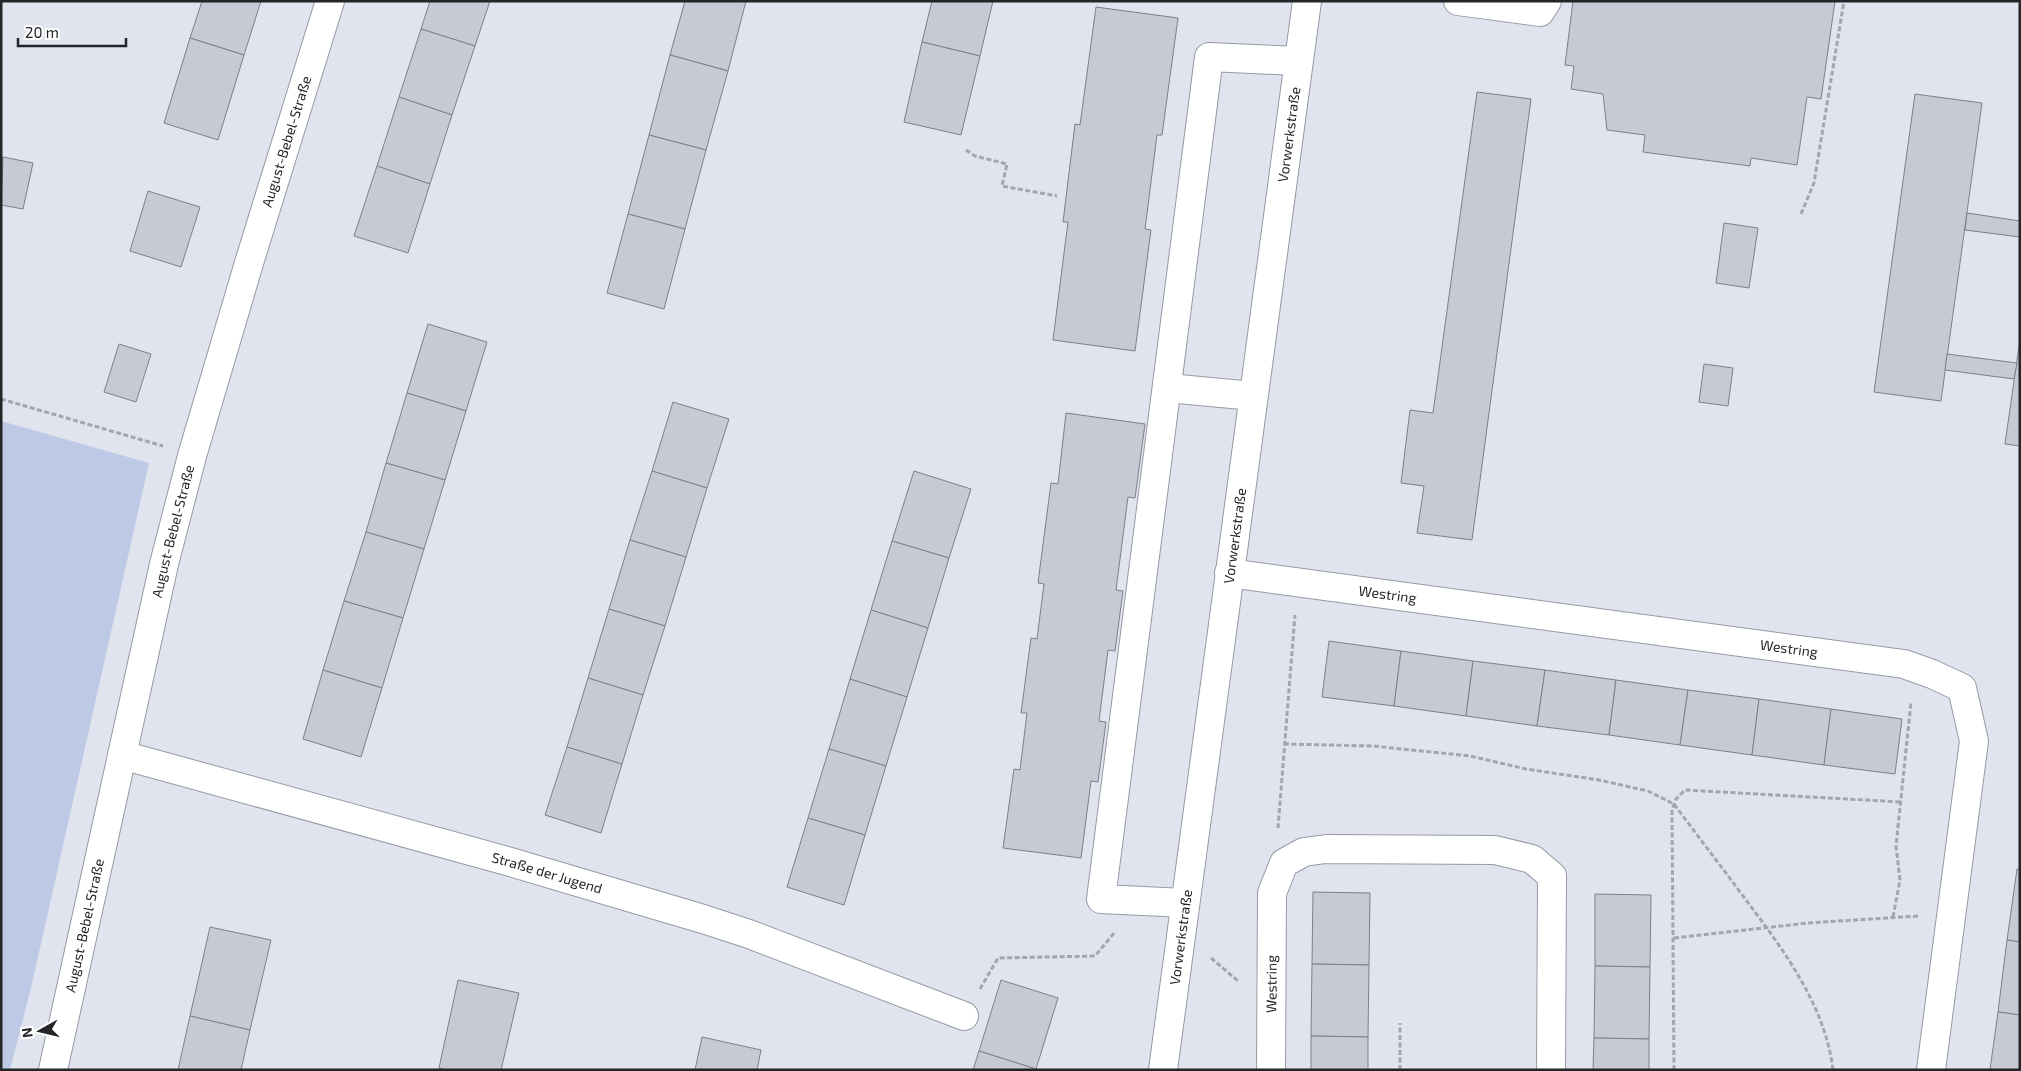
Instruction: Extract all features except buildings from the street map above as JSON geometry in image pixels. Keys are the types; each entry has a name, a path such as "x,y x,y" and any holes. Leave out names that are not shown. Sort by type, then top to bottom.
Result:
{"street":[{"name":"August-Bebel-Straße","path":"53,1070 164,564 192,456 330,1"},
{"name":"Vorwerkstraße","path":"1163,1070 1306,1"},
{"path":"1458,1 1540,12 1547,1"},
{"path":"1185,903 1101,899 1209,57 1297,60"},
{"path":"1168,388 1253,396"},
{"name":"Westring","path":"1229,573 1904,664 1962,688 1974,741 1931,1070"},
{"name":"Straße der Jugend","path":"122,755 507,861 703,919 749,934 964,1016"},
{"name":"Westring","path":"1271,1070 1272,893 1284,863 1304,852 1326,849 1495,850 1532,859 1552,876 1551,1070"}],"path":[{"path":"1801,214 1814,183 1844,1"},
{"path":"966,150 975,156 1007,164 1002,186 1057,196"},
{"path":"1,399 140,438 192,456"},
{"path":"1277,833 1297,582"},
{"path":"1894,917 1900,880 1896,846 1915,668"},
{"path":"1284,744 1373,746 1470,756 1526,769 1599,780 1648,791 1674,804 1792,964 1819,1016 1831,1051 1833,1070"},
{"path":"1674,1070 1672,810 1676,799 1686,790 1902,802"},
{"path":"964,1016 998,958 1095,956 1121,925 1122,901"},
{"path":"1674,938 1808,922 1952,914"},
{"path":"1181,934 1271,1008"},
{"path":"1400,1023 1400,1070"}],"shaded area":[{"path":"1,421 149,463 31,988 10,1070 1,1070"}]}
